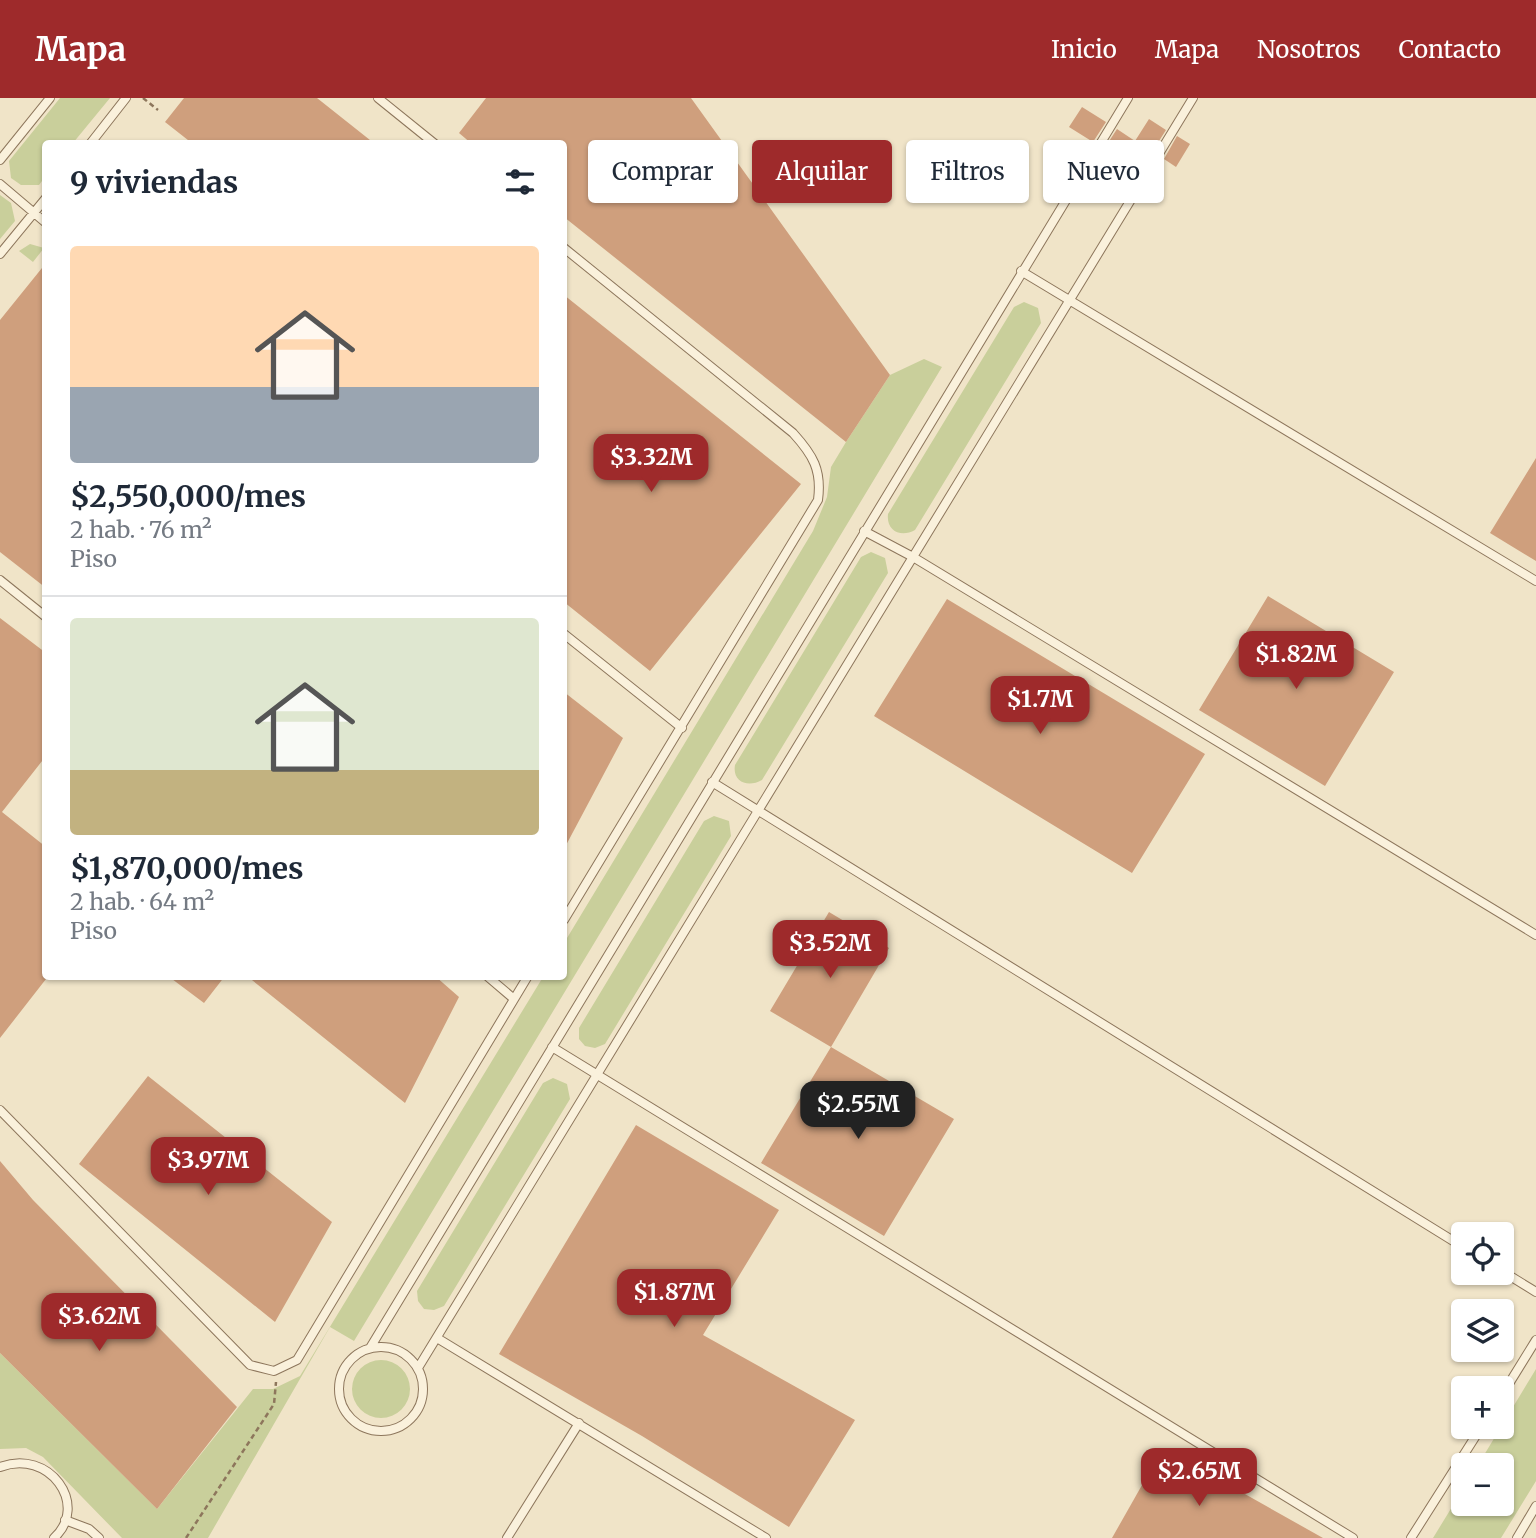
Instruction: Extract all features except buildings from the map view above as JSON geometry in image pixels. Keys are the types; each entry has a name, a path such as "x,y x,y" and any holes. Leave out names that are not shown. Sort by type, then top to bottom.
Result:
{"lane":[{"path":"0,160 50,98"},
{"path":"93,140 126,98"},
{"path":"378,98 430,140"},
{"path":"370,1349 396,1350 409,1357 418,1368 423,1382 423,1396 409,1421 397,1428 368,1429 346,1413 339,1388 348,1363 370,1349 1128,98"},
{"path":"418,1368 1192,98"},
{"path":"0,184 42,220"},
{"path":"0,254 42,203"},
{"path":"567,250 793,433 818,465 820,483 818,500 567,915"},
{"path":"1021,271 1068,302 1536,581"},
{"path":"864,531 913,557 1536,935"},
{"path":"0,580 42,614"},
{"path":"567,636 682,728"},
{"path":"712,782 759,808 1451,1240"},
{"path":"492,980 514,999"},
{"path":"0,1110 250,1365 274,1371 297,1360 526,980"},
{"path":"552,1046 1353,1538"},
{"path":"1514,1278 1536,1292"},
{"path":"437,1338 766,1538"},
{"path":"1514,1376 1536,1340"},
{"path":"507,1538 579,1423"},
{"path":"1411,1538 1474,1439"},
{"path":"0,1467 17,1461 44,1466 60,1481 66,1503 65,1520 54,1538"},
{"path":"1517,1538 1536,1506"},
{"path":"65,1520 89,1529 99,1538"}],"path":[{"path":"143,98 158,110"},
{"path":"186,1538 274,1404 277,1394 274,1371"}],"green space":[{"path":"60,98 110,98 75,140 42,140 42,181 39,185 21,185 11,178 9,161"},
{"path":"0,195 11,203 15,221 0,239"},
{"path":"30,244 42,247 33,262 19,251"},
{"path":"1024,302 1038,308 1041,323 915,530 900,533 892,529 888,514 1014,307"},
{"path":"924,359 942,367 354,1341 330,1327 208,1538 122,1538 43,1457 26,1448 0,1449 0,1353 157,1509 253,1389 273,1389 300,1376 541,980 567,980 567,938 813,531 827,497 831,467 890,375"},
{"path":"871,552 885,558 888,573 762,780 742,782 736,776 735,765 861,557"},
{"path":"714,816 729,821 731,836 605,1044 595,1048 585,1046 579,1039 579,1028 704,821"},
{"path":"553,1078 567,1084 570,1099 444,1306 434,1310 424,1309 418,1301 417,1291 543,1083"},
{"path":"375,1360 387,1360 402,1368 410,1383 410,1395 402,1410 387,1418 375,1418 360,1410 352,1395 352,1383 360,1368"},
{"path":"1536,1369 1536,1481 1501,1538 1433,1538 1451,1509 1451,1516 1514,1516 1514,1453 1485,1453 1494,1439 1514,1439 1514,1405"}]}
